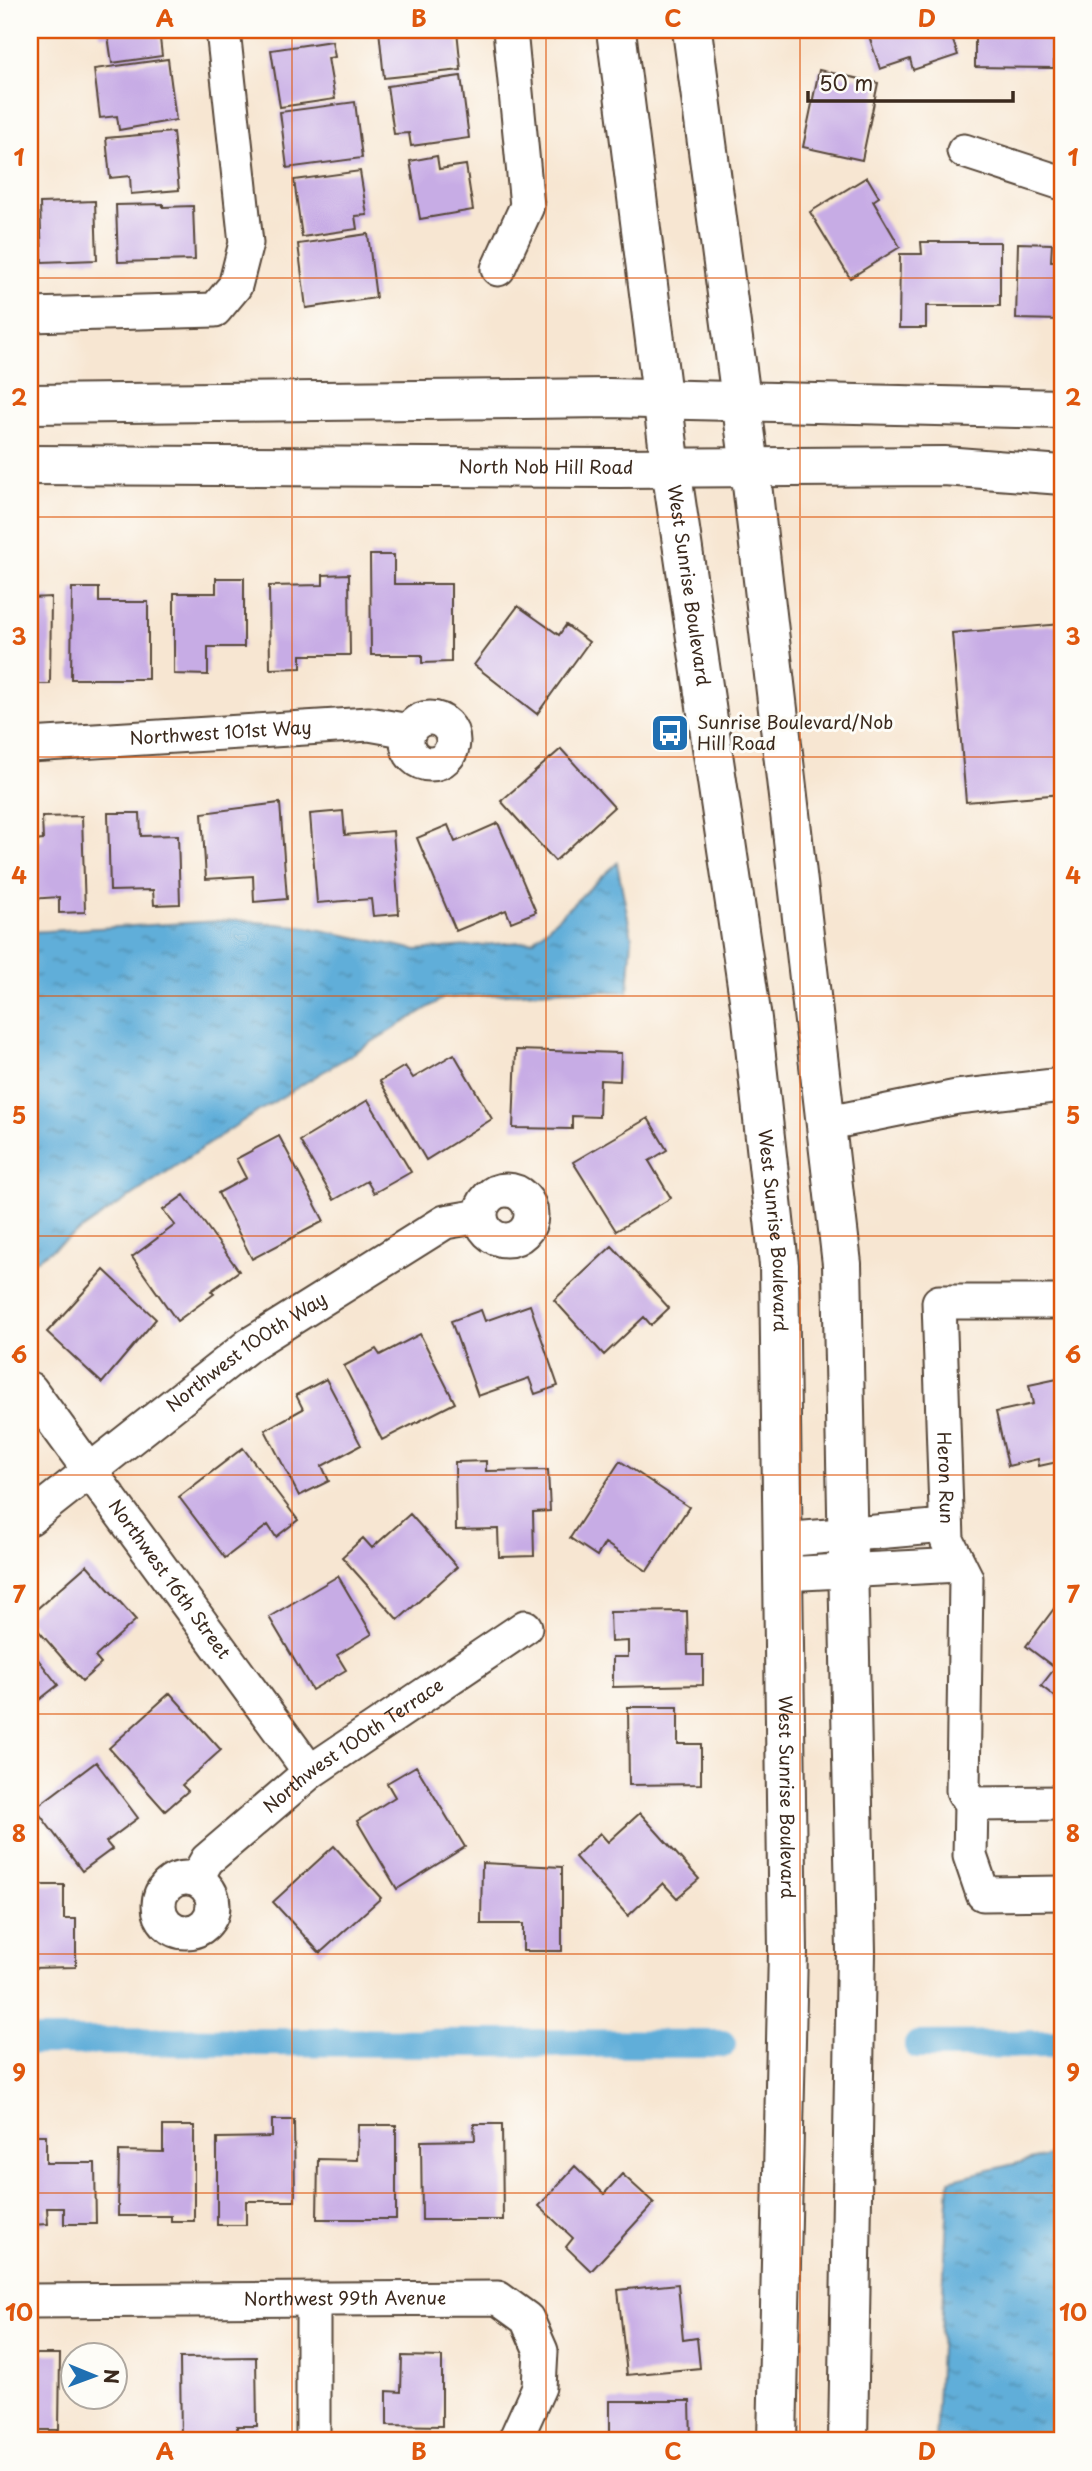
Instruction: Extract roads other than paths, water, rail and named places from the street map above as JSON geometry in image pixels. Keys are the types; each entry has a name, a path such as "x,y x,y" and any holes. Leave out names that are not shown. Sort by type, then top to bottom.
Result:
{"main road":[{"name":"West Sunrise Boulevard","path":"616,30 665,399 671,468 752,1019 777,1251 788,1951 778,2441"},
{"path":"692,30 750,467 842,1264 856,1952 848,2441"},
{"path":"30,404 665,399 1062,409"},
{"name":"North Nob Hill Road","path":"30,465 671,468 944,466 1062,475"}],"street":[{"path":"30,316 215,310 235,286 246,243 223,30"},
{"path":"498,269 527,206 510,30"},
{"path":"964,150 1062,183"},
{"name":"Northwest 101st Way","path":"30,745 369,724 409,731"},
{"path":"824,1124 957,1097 1062,1085"},
{"name":"Northwest 100th Way","path":"30,1518 248,1345 445,1222 480,1216"},
{"name":"Heron Run","path":"1062,1302 939,1302 947,1540 966,1578 963,1791 971,1804 970,1856 983,1894 1062,1893"},
{"name":"Northwest 16th Street","path":"30,1389 88,1472 310,1772"},
{"path":"848,1554 946,1526"},
{"path":"783,1557 848,1554 959,1565"},
{"name":"Northwest 100th Terrace","path":"196,1879 206,1860 310,1772 525,1627"},
{"path":"971,1804 1062,1803"},
{"name":"Northwest 99th Avenue","path":"30,2301 498,2298 527,2319 541,2351 540,2387 516,2438"},
{"path":"313,2299 313,2441"}],"water":[{"path":"617,863 632,938 628,992 567,990 444,998 241,1122 30,1264 30,932 237,920 306,927 417,950 533,941"},
{"path":"1062,1514 1062,1571 1051,1568"},
{"path":"1062,2152 1062,2354 1052,2441 935,2441 949,2180"}],"waterway":[{"path":"30,2041 722,2044"},
{"path":"918,2045 1062,2044"}],"place":[{"name":"Sunrise Boulevard/Nob Hill Road","path":"670,733"}]}
